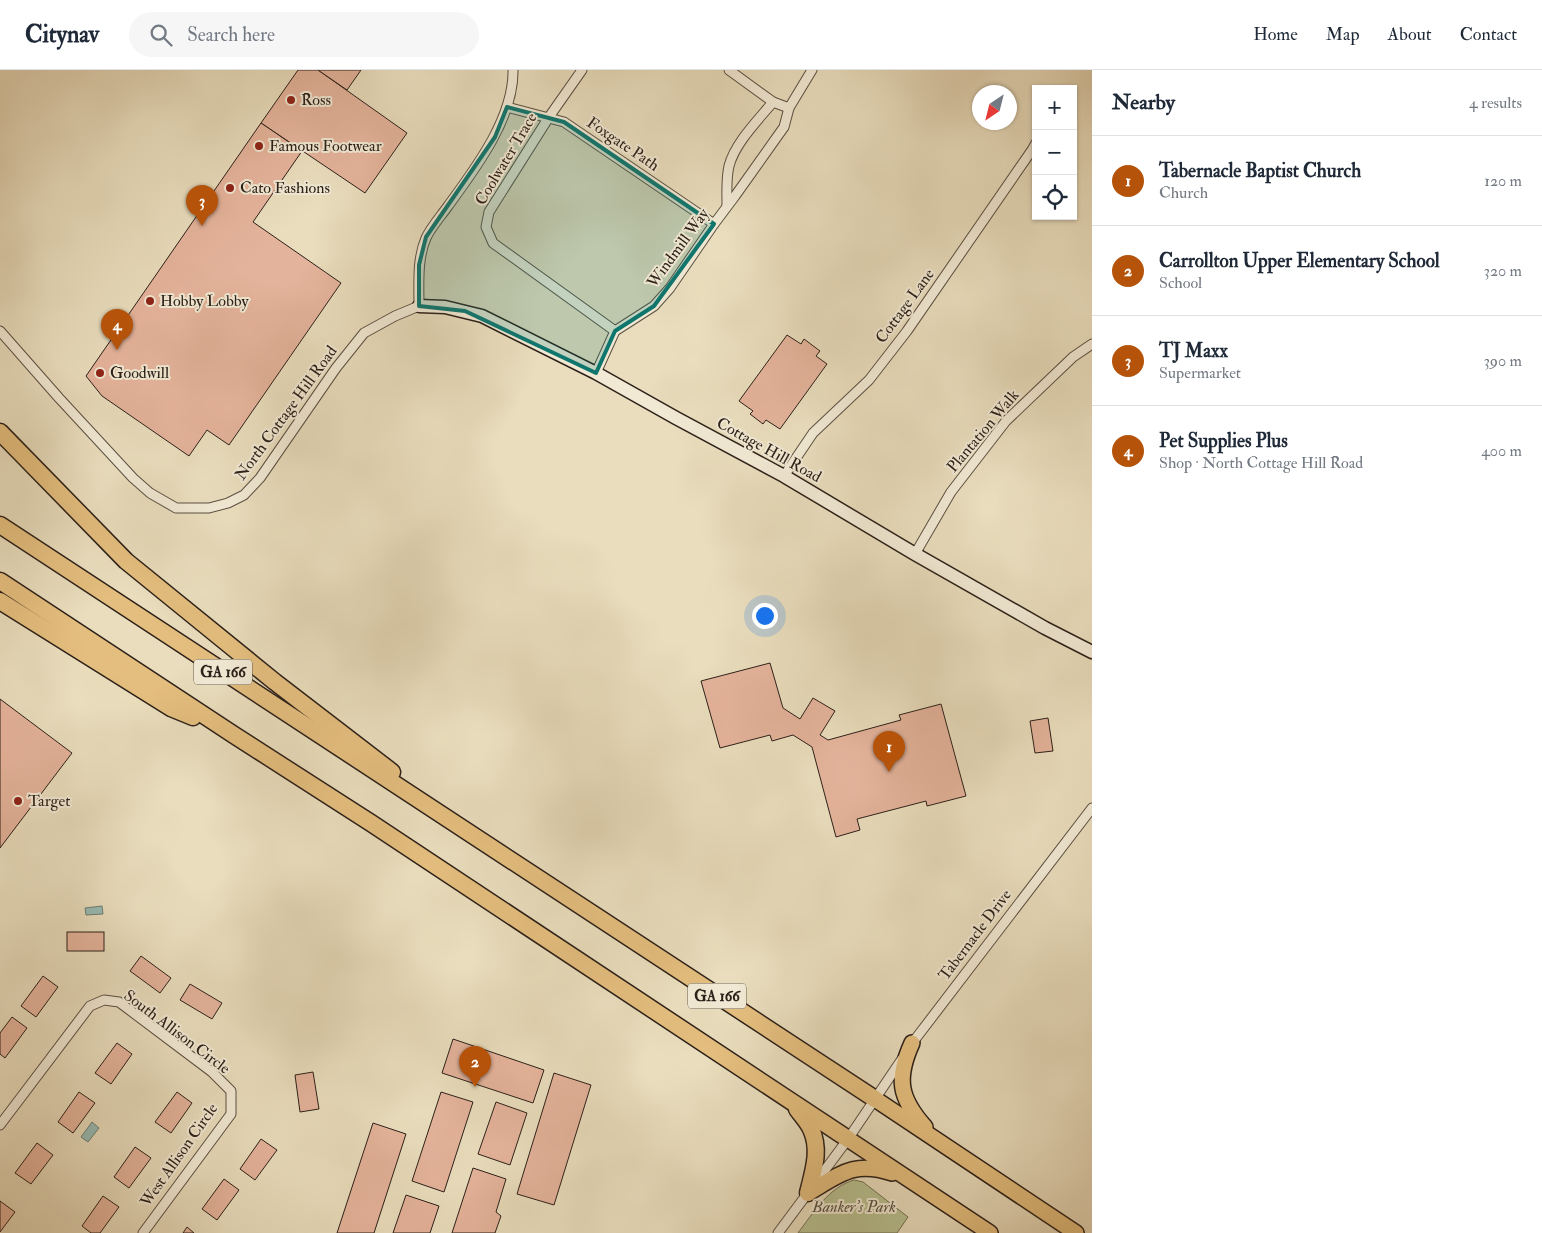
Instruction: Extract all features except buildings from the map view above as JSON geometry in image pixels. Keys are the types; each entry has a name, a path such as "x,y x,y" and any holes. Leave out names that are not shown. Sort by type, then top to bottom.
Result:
{"highway":[{"path":"0,432 126,561 267,676 390,770 447,820"},
{"name":"GA 166","path":"0,525 875,1099"},
{"name":"GA 166","path":"0,581 363,818 848,1139"},
{"path":"0,601 171,708 234,735"},
{"path":"790,1099 810,1127 815,1140 816,1150 808,1193"}],"main road":[{"path":"912,1043 904,1060 902,1075 903,1089 908,1105 926,1128 961,1157"},
{"path":"875,1099 1076,1233"},
{"name":"GA 166","path":"848,1139 990,1233"},
{"path":"808,1193 848,1170 859,1168 883,1170 912,1182"}],"street":[{"path":"419,306 419,265 426,237 495,137 507,106 514,77 513,70"},
{"name":"Coolwater Trace","path":"582,70 549,117 489,212 486,227 493,243 615,330"},
{"path":"728,70 773,102 788,108"},
{"name":"Windmill Way","path":"615,330 654,306 670,288 784,127 788,108 812,70"},
{"name":"Windmill Way","path":"727,205 727,176 734,153 773,102"},
{"name":"Foxgate Path","path":"507,106 564,122 714,224"},
{"name":"Cottage Lane","path":"784,476 813,433 869,380 906,331 1032,150"},
{"name":"North Cottage Hill Road","path":"0,331 59,398 150,493 176,508 209,508 228,503 244,495 260,478 336,368 364,333 395,316 419,306"},
{"name":"Cottage Hill Road","path":"419,306 445,307 482,316 596,373 784,476 915,554 1045,628 1092,652"},
{"path":"596,373 615,330"},
{"name":"Plantation Walk","path":"915,554 951,492 1006,421 1073,357 1092,344"},
{"name":"Tabernacle Drive","path":"778,1233 848,1139 912,1043 1092,808"},
{"name":"South Allison Circle","path":"0,1125 90,1006 104,1000 119,1002 212,1072 230,1092"},
{"name":"West Allison Circle","path":"143,1233 231,1114 230,1092"}],"highlighted area":[{"path":"507,107 564,122 714,224 654,306 615,331 596,373 465,311 419,306 419,265 426,237 495,137"}],"green space":[{"name":"Banker's Park","path":"854,1180 863,1182 908,1217 897,1233 798,1233 829,1195 845,1183"}],"water":[{"path":"102,906 103,914 86,915 85,908"},
{"path":"92,1122 99,1128 88,1142 81,1137"}],"place":[{"name":"Ross","path":"291,100"},
{"name":"Famous Footwear","path":"259,146"},
{"name":"Cato Fashions","path":"230,188"},
{"name":"TJ Maxx","path":"202,226"},
{"name":"Hobby Lobby","path":"150,301"},
{"name":"Pet Supplies Plus","path":"117,350"},
{"name":"Goodwill","path":"100,373"},
{"name":"Tabernacle Baptist Church","path":"889,772"},
{"name":"Target","path":"18,801"},
{"name":"Carrollton Upper Elementary School","path":"475,1087"}]}
